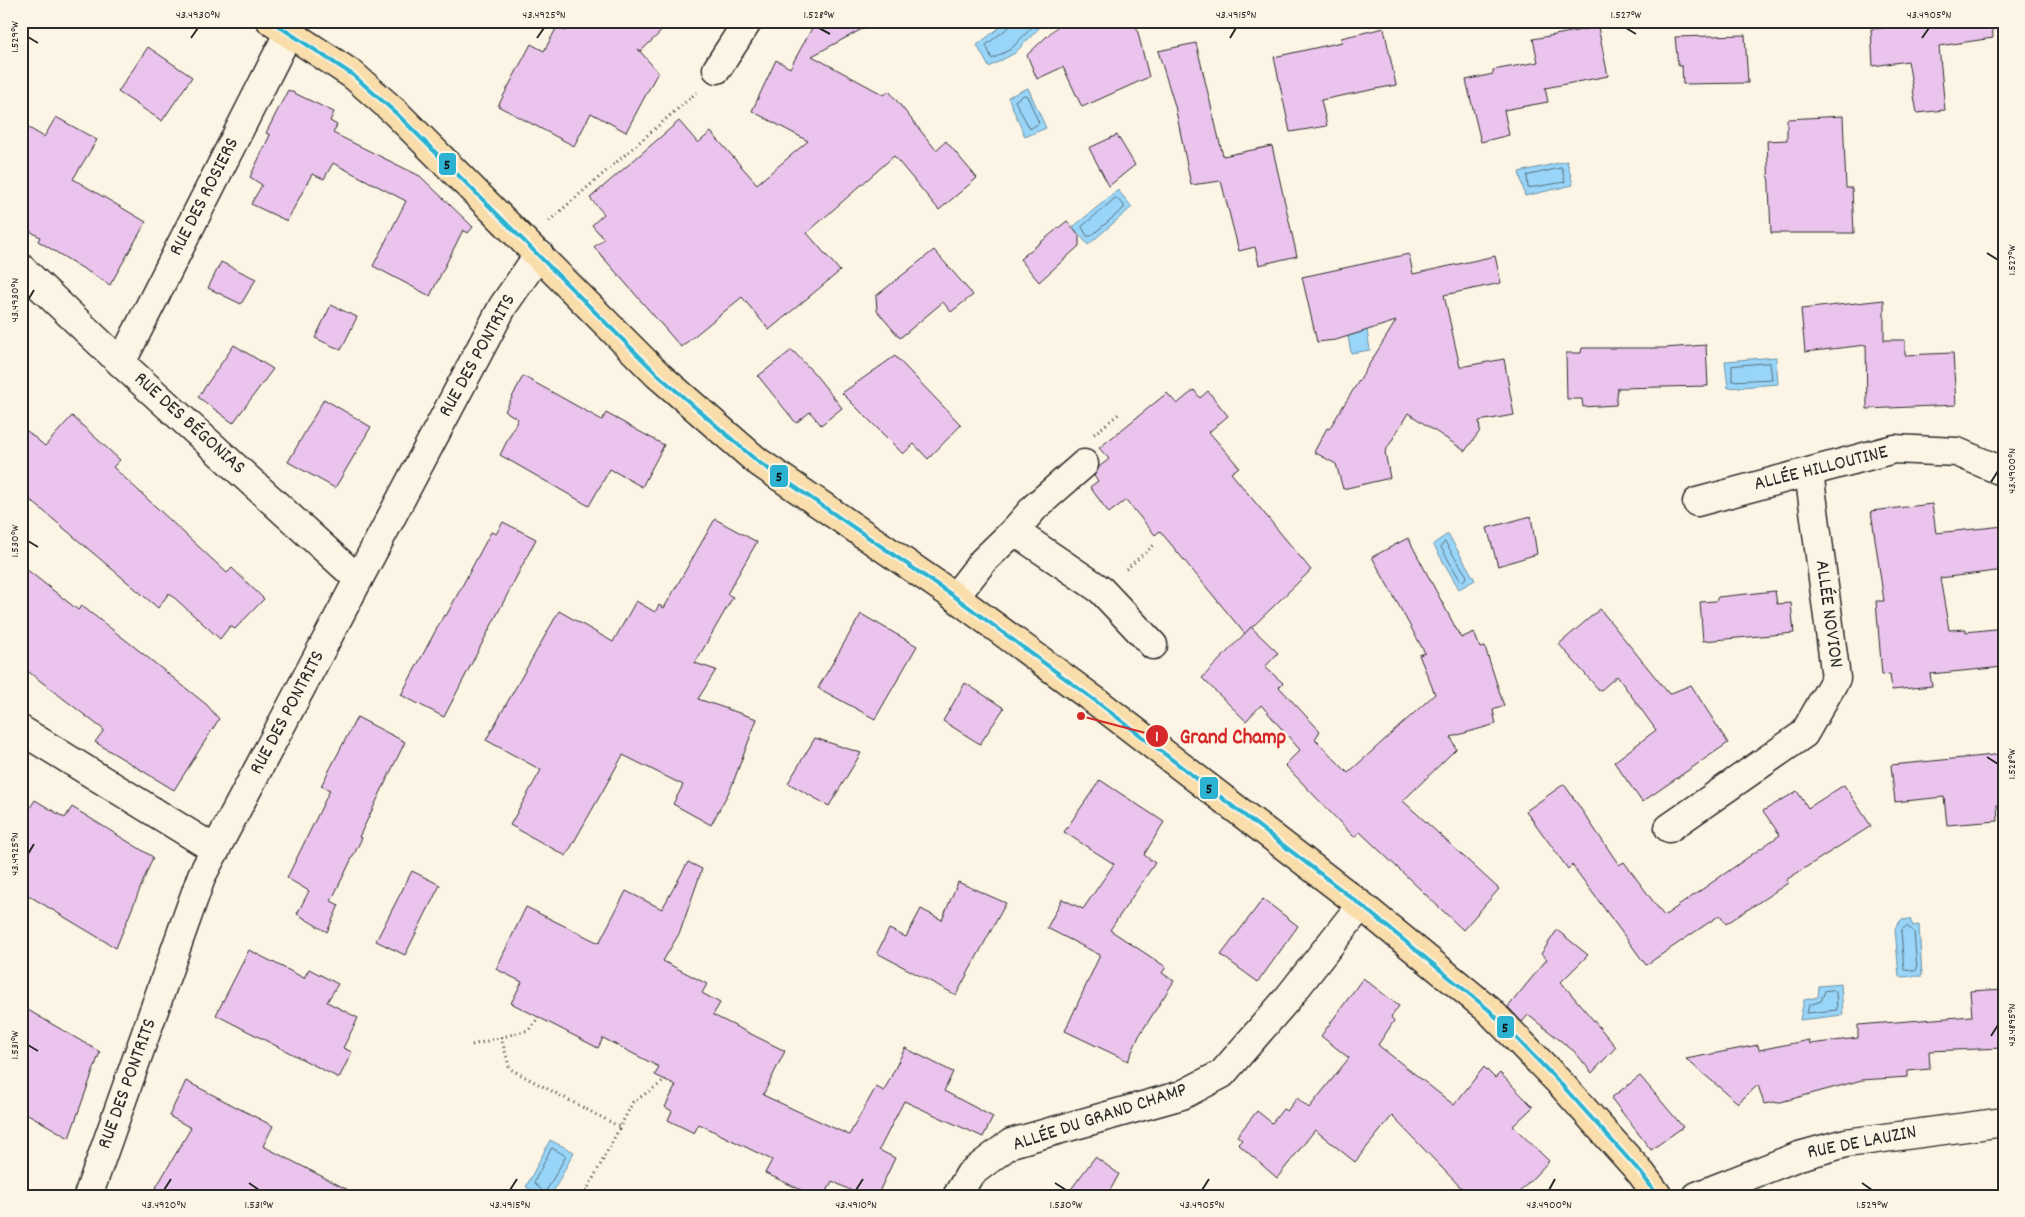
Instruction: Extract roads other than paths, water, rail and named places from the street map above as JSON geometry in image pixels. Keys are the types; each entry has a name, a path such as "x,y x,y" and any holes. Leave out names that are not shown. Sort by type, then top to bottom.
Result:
{"main road":[{"path":"280,27 353,75 396,113 658,375 757,461 955,597 1101,705 1360,906 1489,1010 1561,1084 1641,1174 1658,1196"}],"street":[{"path":"717,69 748,21"},
{"name":"RUE DES ROSIERS","path":"121,363 280,27"},
{"name":"RUE DES PONTRITS","path":"88,1196 202,875 532,248"},
{"name":"RUE DES BÉGONIAS","path":"21,268 121,363 358,579"},
{"name":"ALLÉE HILLOUTINE","path":"1697,502 1894,449 1957,452 2004,472"},
{"path":"955,597 983,561 1036,507 1084,464"},
{"name":"ALLÉE NOVION","path":"1669,828 1804,734 1836,678 1809,472"},
{"path":"1014,531 1101,590 1153,645"},
{"path":"21,730 216,850"},
{"name":"ALLÉE DU GRAND CHAMP","path":"957,1196 970,1174 1011,1143 1182,1095 1222,1074 1288,998 1360,906"},
{"name":"RUE DE LAUZIN","path":"1697,1196 1799,1156 1846,1143 2004,1122"}],"water":[{"path":"1008,21 1034,21 1040,27 1015,53 989,67 977,45"},
{"path":"1028,88 1046,128 1025,137 1008,97"},
{"path":"1567,161 1573,185 1525,196 1519,172"},
{"path":"1118,190 1132,207 1088,245 1073,227"},
{"path":"1364,310 1370,350 1351,353 1344,314"},
{"path":"1776,357 1778,384 1728,388 1725,361"},
{"path":"1448,534 1475,580 1459,589 1433,544"},
{"path":"1910,919 1913,926 1919,925 1922,976 1899,977 1895,928 1901,920"},
{"path":"1841,984 1843,1015 1800,1020 1804,1000 1818,997 1819,986"},
{"path":"550,1140 574,1152 551,1196 543,1196 526,1187"}],"place":[{"name":"Grand Champ","path":"1081,716"}]}
